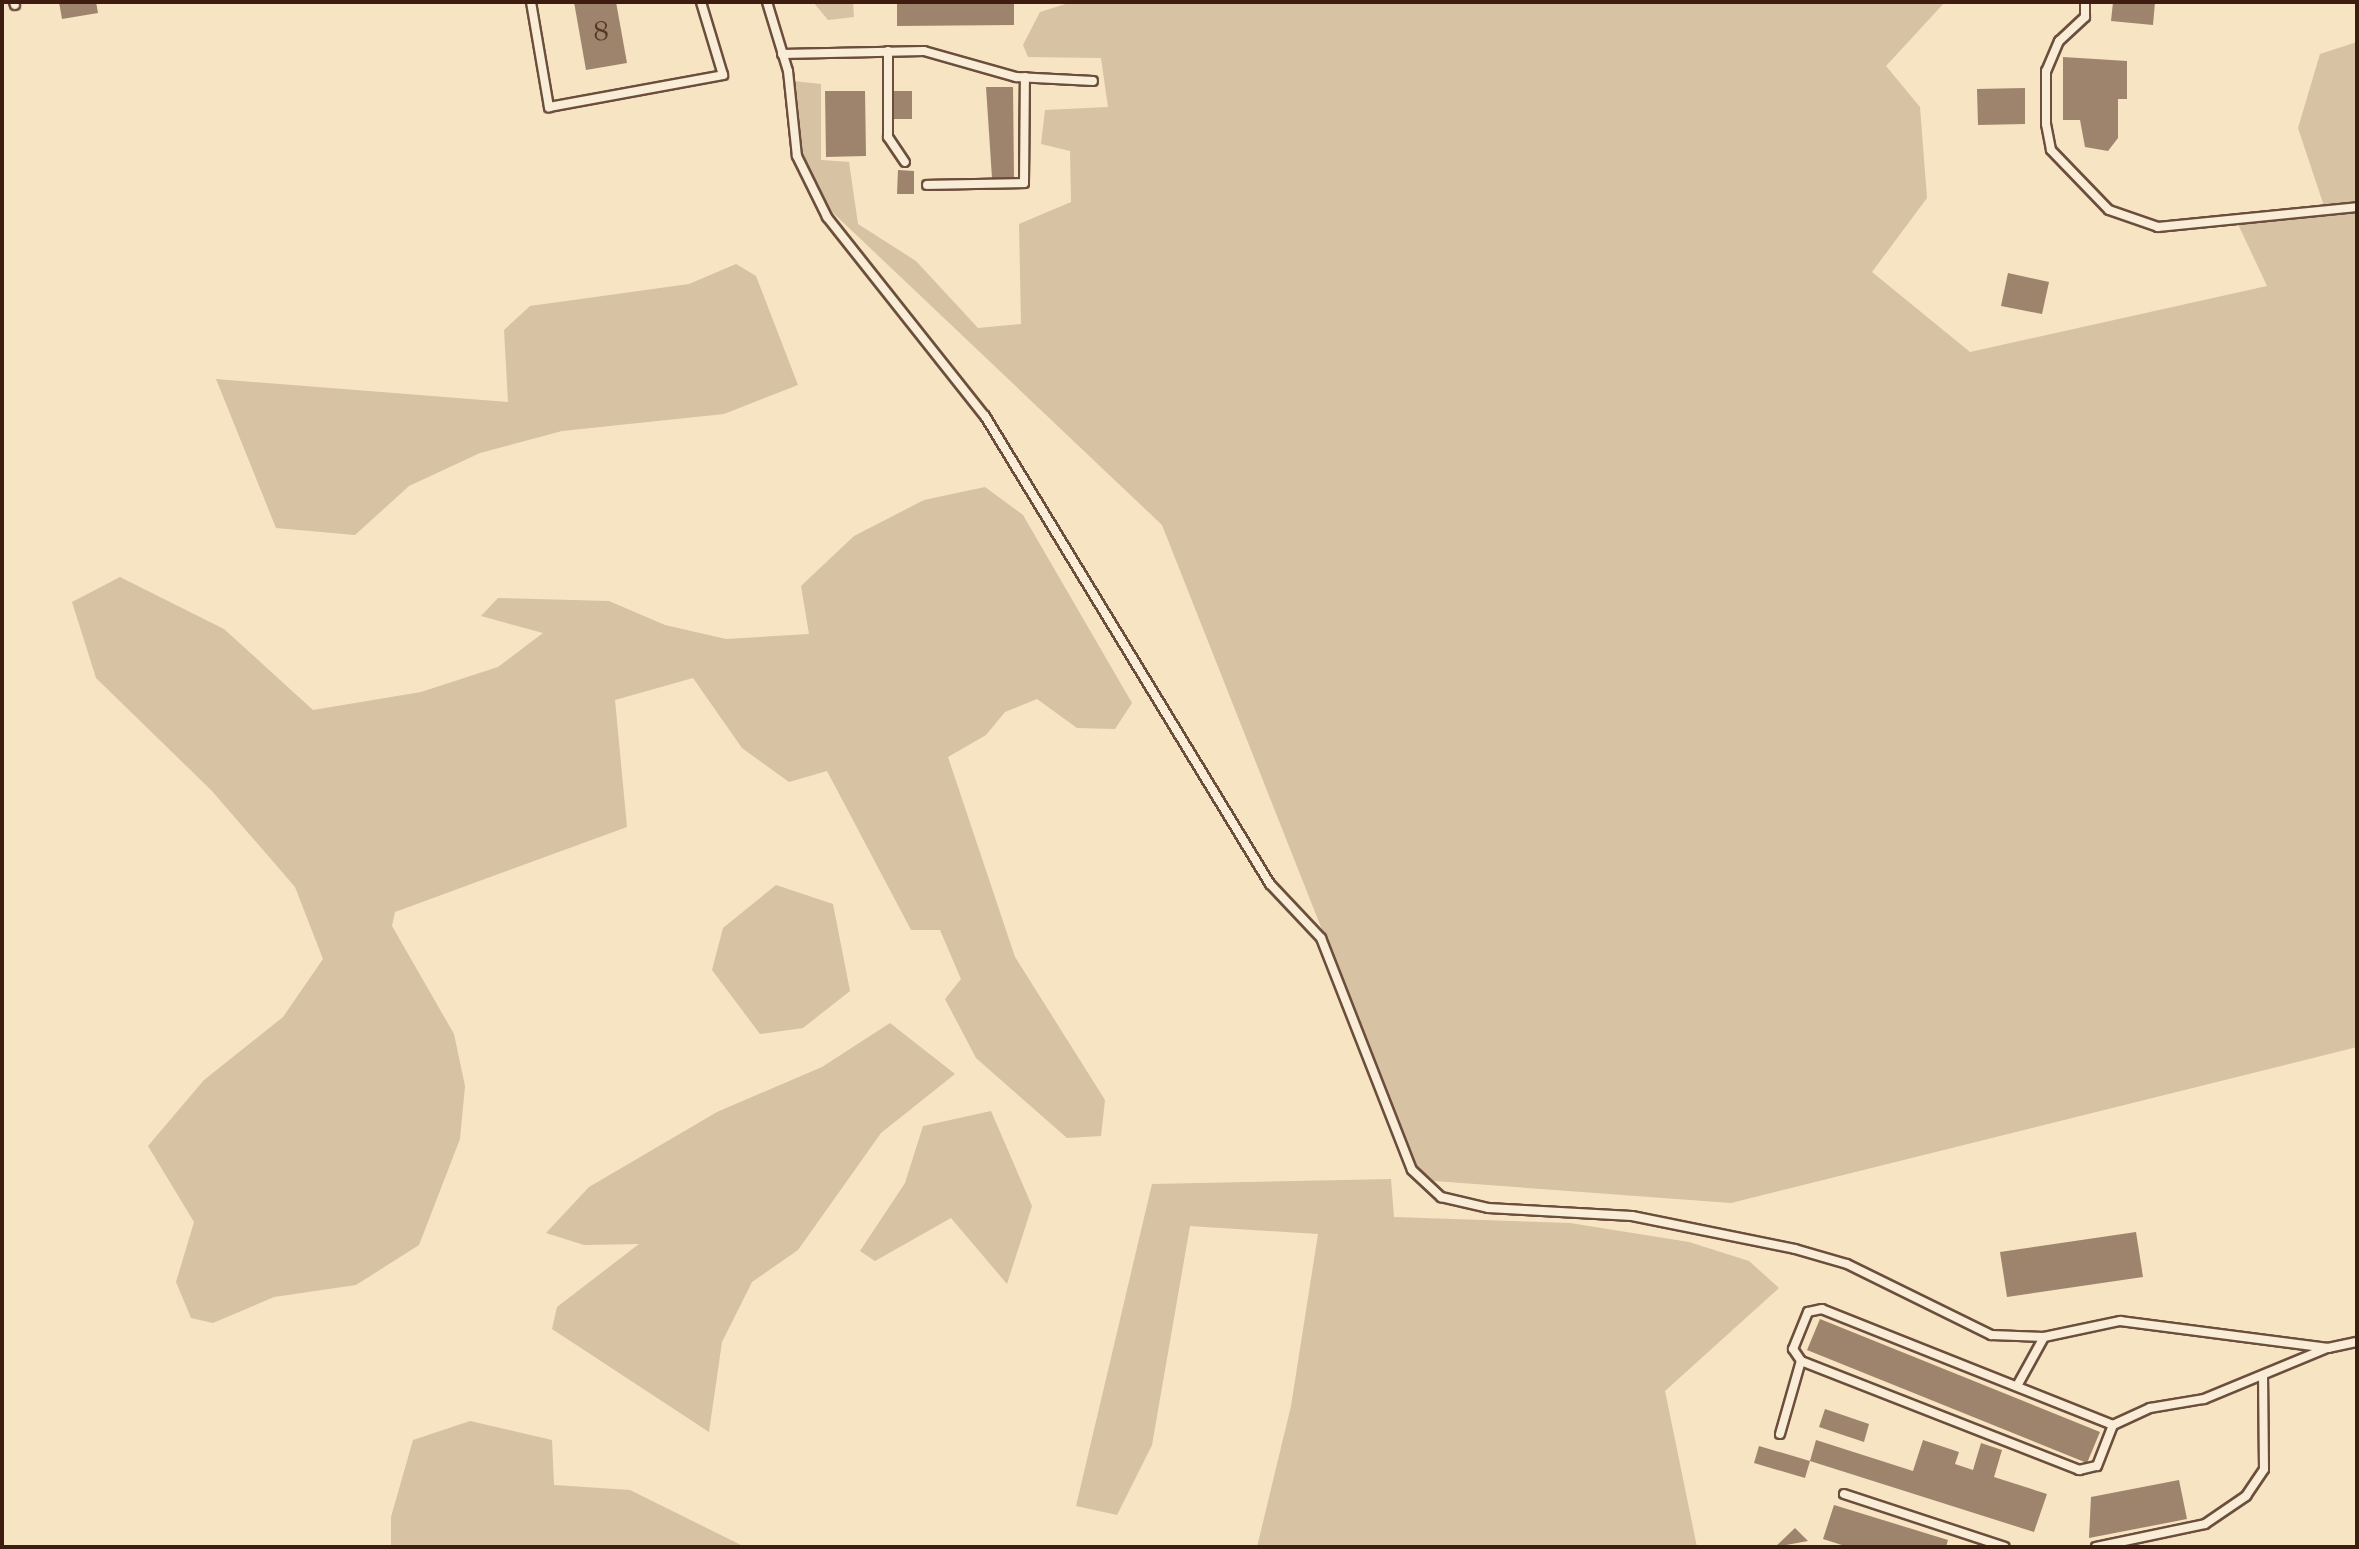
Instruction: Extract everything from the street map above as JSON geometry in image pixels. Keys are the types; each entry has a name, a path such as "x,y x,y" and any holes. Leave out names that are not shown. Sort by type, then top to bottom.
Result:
{"lane":[{"path":"531,2 549,107 723,75 701,2"},
{"path":"767,2 782,54 797,156 827,217 985,416 1270,884 1321,938 1412,1170 1441,1197 1488,1208 1632,1216 1795,1249 1847,1264 1991,1335 2044,1337 2079,1324 2120,1321 2328,1348"},
{"path":"2085,2 2085,17 2059,41 2046,71 2046,124 2051,150 2109,210 2158,227 2357,207"},
{"path":"888,51 888,137 905,162"},
{"path":"782,54 924,51 1025,77 1093,81"},
{"path":"927,185 1024,183 1025,77"},
{"path":"2113,1425 2097,1466 2079,1470 1801,1361 1793,1349 1808,1312 1822,1309 2113,1425 2263,1376 2328,1348 2357,1342"},
{"path":"2017,1386 2044,1337"},
{"path":"1780,1434 1801,1361"},
{"path":"2096,1547 2205,1524 2246,1496 2264,1469 2263,1376"},
{"path":"1844,1494 2005,1547"}],"shaded area":[{"path":"813,2 853,2 854,17 828,20"},
{"path":"1072,2 1945,2 1886,66 1920,107 1927,198 1872,272 1970,352 2267,286 2237,222 2327,215 2298,128 2320,54 2357,42 2357,1047 1731,1203 1421,1180 1162,525 829,209 801,156 793,81 821,84 821,160 849,162 858,224 916,261 978,328 1021,324 1019,224 1071,202 1070,151 1041,144 1045,110 1108,107 1101,58 1028,57 1023,45 1040,12"},
{"path":"736,264 756,276 798,385 724,414 562,431 480,453 409,486 355,535 276,528 216,379 508,402 504,330 530,306 689,284"},
{"path":"985,487 1023,515 1132,703 1115,729 1077,728 1037,699 1005,712 986,735 948,757 1015,957 1105,1100 1101,1136 1067,1138 976,1058 945,999 961,979 940,930 911,930 827,771 789,782 742,748 693,678 615,700 627,827 395,912 392,926 454,1034 465,1086 460,1139 419,1245 356,1285 274,1297 213,1323 191,1318 176,1282 194,1222 148,1146 204,1080 283,1017 323,959 295,887 212,791 96,678 72,602 120,577 224,629 313,710 421,692 498,667 543,633 481,616 498,598 609,601 665,625 726,639 809,634 801,586 854,536 924,500"},
{"path":"776,885 833,904 850,991 803,1028 760,1034 712,970 723,928"},
{"path":"890,1023 955,1074 881,1133 798,1250 752,1282 722,1342 709,1432 552,1329 557,1307 639,1244 584,1245 546,1233 589,1187 717,1112 822,1067"},
{"path":"991,1111 1032,1206 1007,1284 951,1218 875,1261 860,1251 905,1183 923,1126"},
{"path":"1391,1179 1394,1217 1570,1223 1689,1242 1749,1261 1779,1288 1665,1391 1697,1547 1257,1547 1291,1406 1318,1234 1190,1226 1152,1445 1117,1515 1076,1506 1152,1184"},
{"path":"470,1421 552,1440 554,1485 630,1490 745,1547 391,1547 391,1517 413,1440"}],"building":[{"path":"59,2 96,2 98,13 62,19"},
{"path":"574,2 616,2 627,63 586,70"},
{"path":"897,2 1014,2 1014,25 897,26"},
{"path":"2113,2 2155,2 2153,25 2111,21"},
{"path":"2063,57 2127,61 2127,99 2118,99 2118,138 2108,151 2085,147 2080,120 2063,120"},
{"path":"986,87 1013,87 1014,178 992,178"},
{"path":"2025,88 2025,124 1978,125 1977,89"},
{"path":"825,91 865,91 866,156 826,157"},
{"path":"893,91 912,91 912,119 894,119"},
{"path":"898,170 914,171 914,194 897,194"},
{"path":"2008,273 2049,282 2042,314 2001,306"},
{"path":"2136,1232 2143,1277 2007,1297 2000,1252"},
{"path":"1820,1319 2100,1432 2087,1463 1807,1350"},
{"path":"1825,1409 1869,1424 1864,1442 1819,1427"},
{"path":"1816,1440 1913,1471 1923,1440 1959,1452 1955,1464 1973,1470 1981,1443 2002,1450 1994,1477 2047,1494 2034,1532 1810,1461"},
{"path":"1759,1446 1810,1461 1805,1478 1754,1463"},
{"path":"2179,1480 2187,1519 2089,1538 2091,1497"},
{"path":"1834,1505 1948,1540 1946,1547 1848,1547 1823,1539"},
{"path":"1795,1528 1808,1541 1775,1547"}]}
